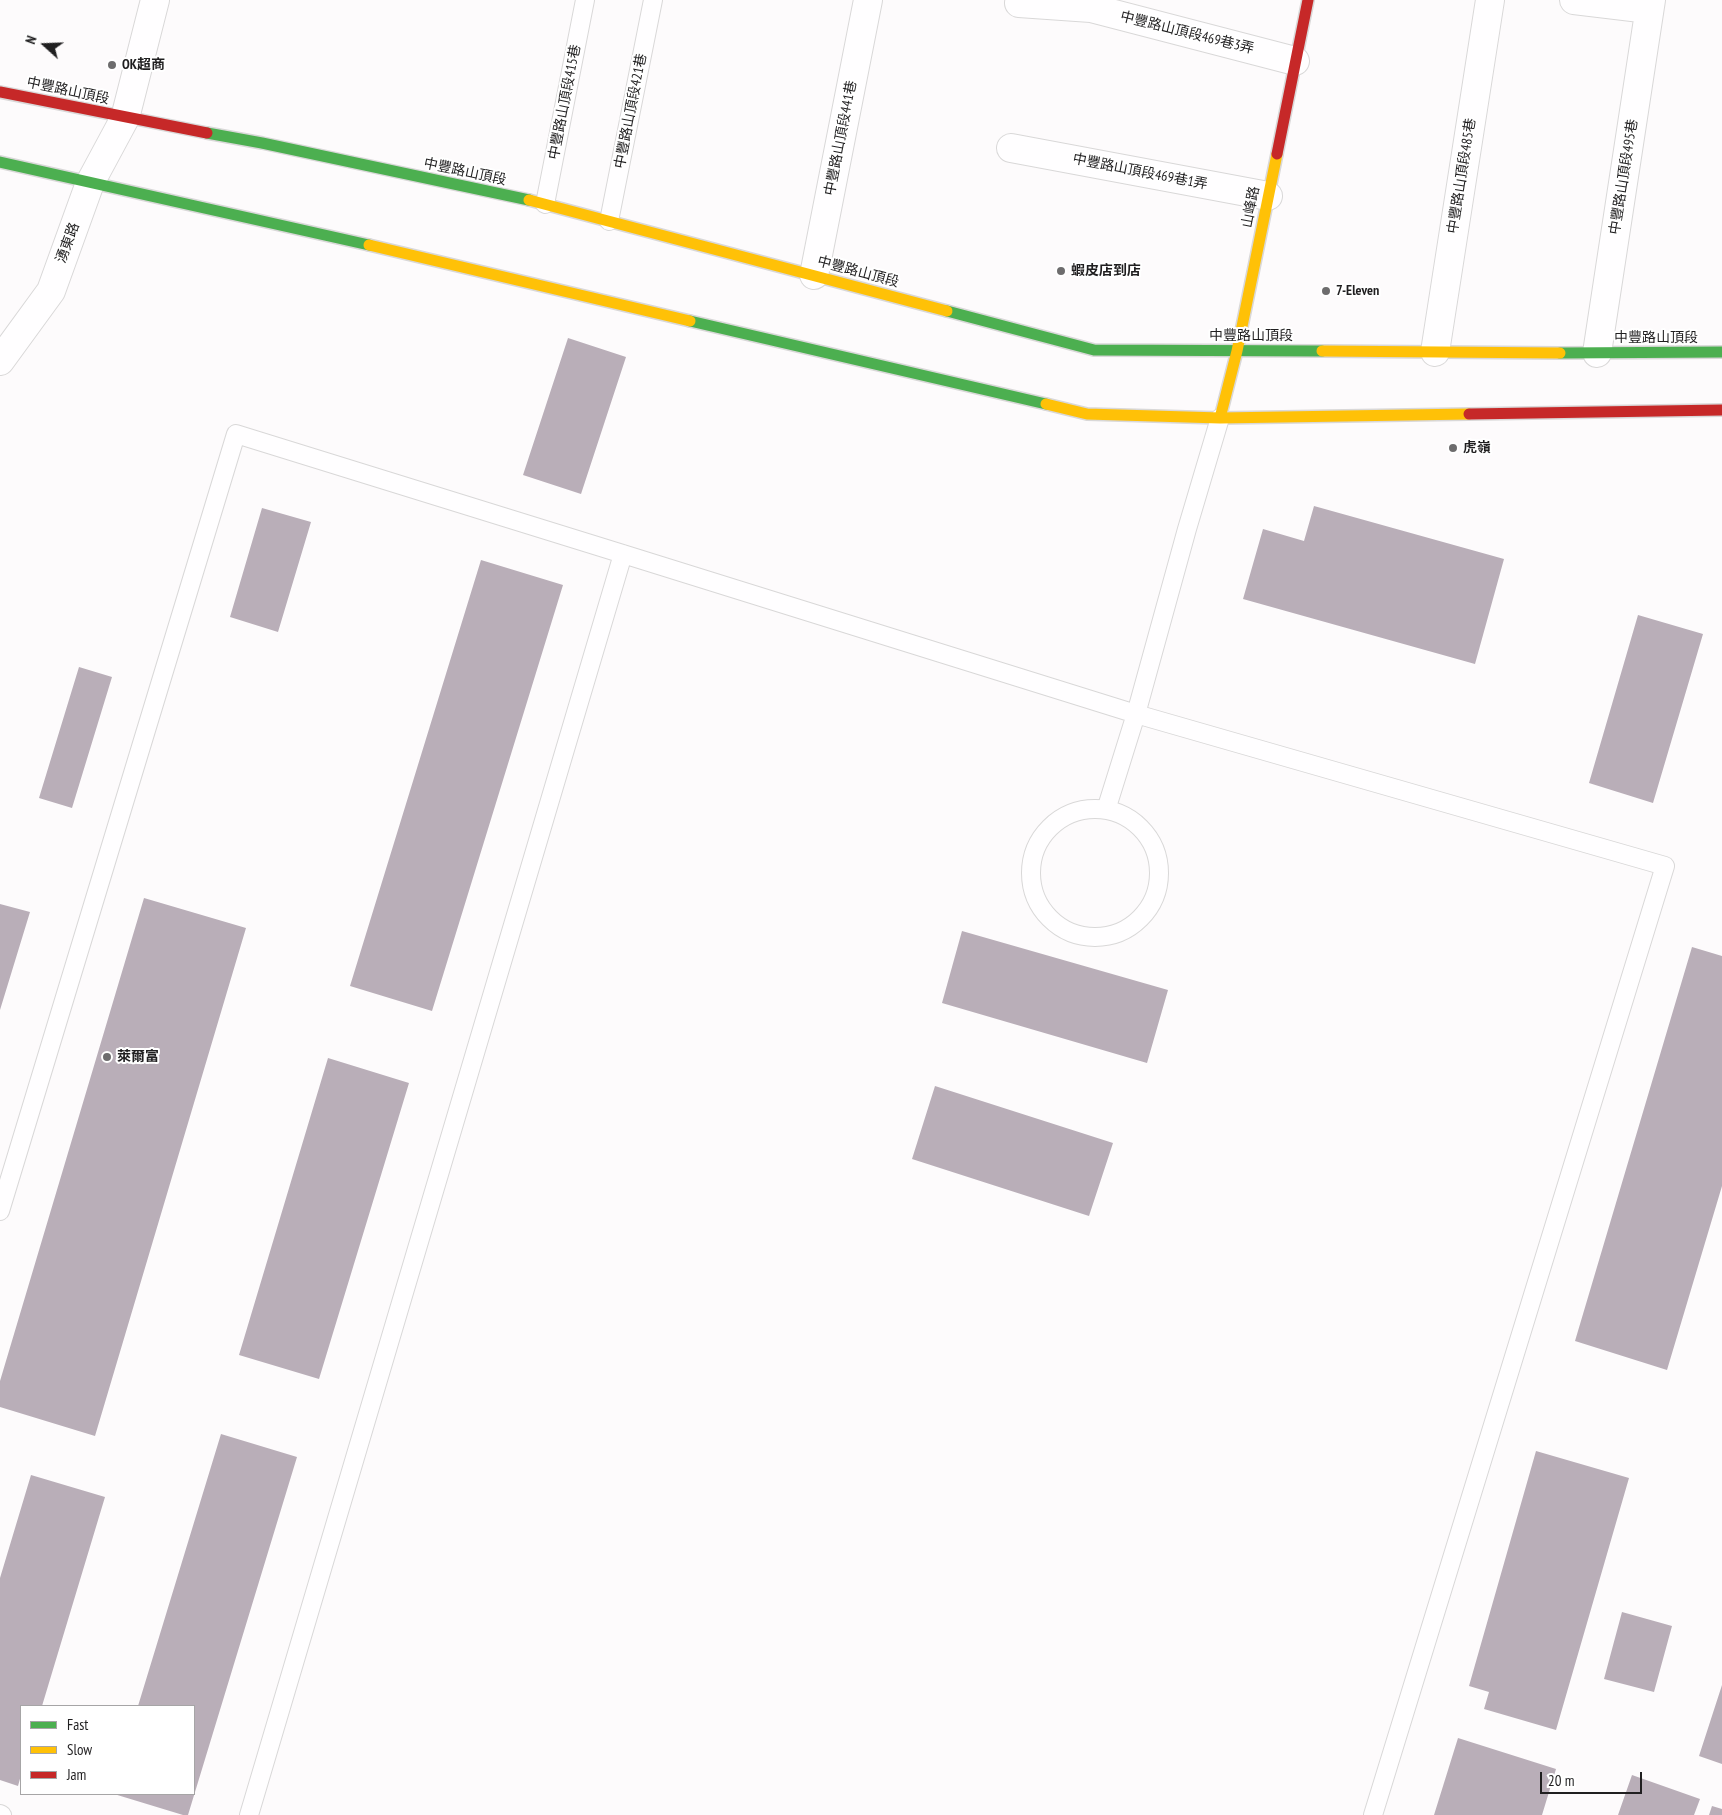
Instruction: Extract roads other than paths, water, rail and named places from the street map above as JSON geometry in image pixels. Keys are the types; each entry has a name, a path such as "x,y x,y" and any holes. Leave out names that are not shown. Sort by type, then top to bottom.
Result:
{"main road":[{"name":"山峰路","path":"1220,418 1237,350 1308,0"},
{"name":"中豐路山頂段","path":"0,92 125,118 262,143 545,204 1094,350 1597,354 1722,352"},
{"path":"0,162 249,217 1086,414 1220,418 1722,410"}],"street":[{"name":"湧東路","path":"0,361 51,291 90,183 125,118 155,0"},
{"name":"中豐路山頂段441巷","path":"814,275 868,0"},
{"name":"中豐路山頂段485巷","path":"1435,352 1490,0"},
{"path":"1574,0 1650,4"},
{"name":"中豐路山頂段469巷3弄","path":"1019,3 1092,4 1295,61"},
{"name":"中豐路山頂段495巷","path":"1597,354 1650,4"},
{"name":"中豐路山頂段469巷1弄","path":"1012,148 1268,196"}],"lane":[{"name":"中豐路山頂段415巷","path":"545,204 584,0"},
{"name":"中豐路山頂段421巷","path":"609,221 653,0"},
{"path":"1106,810 1136,714 1220,418"},
{"path":"0,1211 236,434 1136,714 1665,866 1373,1815"},
{"path":"249,1815 624,554"},
{"path":"1095,808 1106,810 1116,811 1134,822 1149,837 1157,856 1159,877 1154,898 1143,916 1126,930 1106,937 1084,937 1064,930 1047,917 1035,898 1030,877 1032,856 1041,836 1056,821 1074,811 1095,808"}],"place":[{"name":"OK超商","path":"112,65"},
{"name":"蝦皮店到店","path":"1061,271"},
{"name":"7-Eleven","path":"1326,291"},
{"name":"虎嶺","path":"1453,448"},
{"name":"萊爾富","path":"107,1057"}]}
